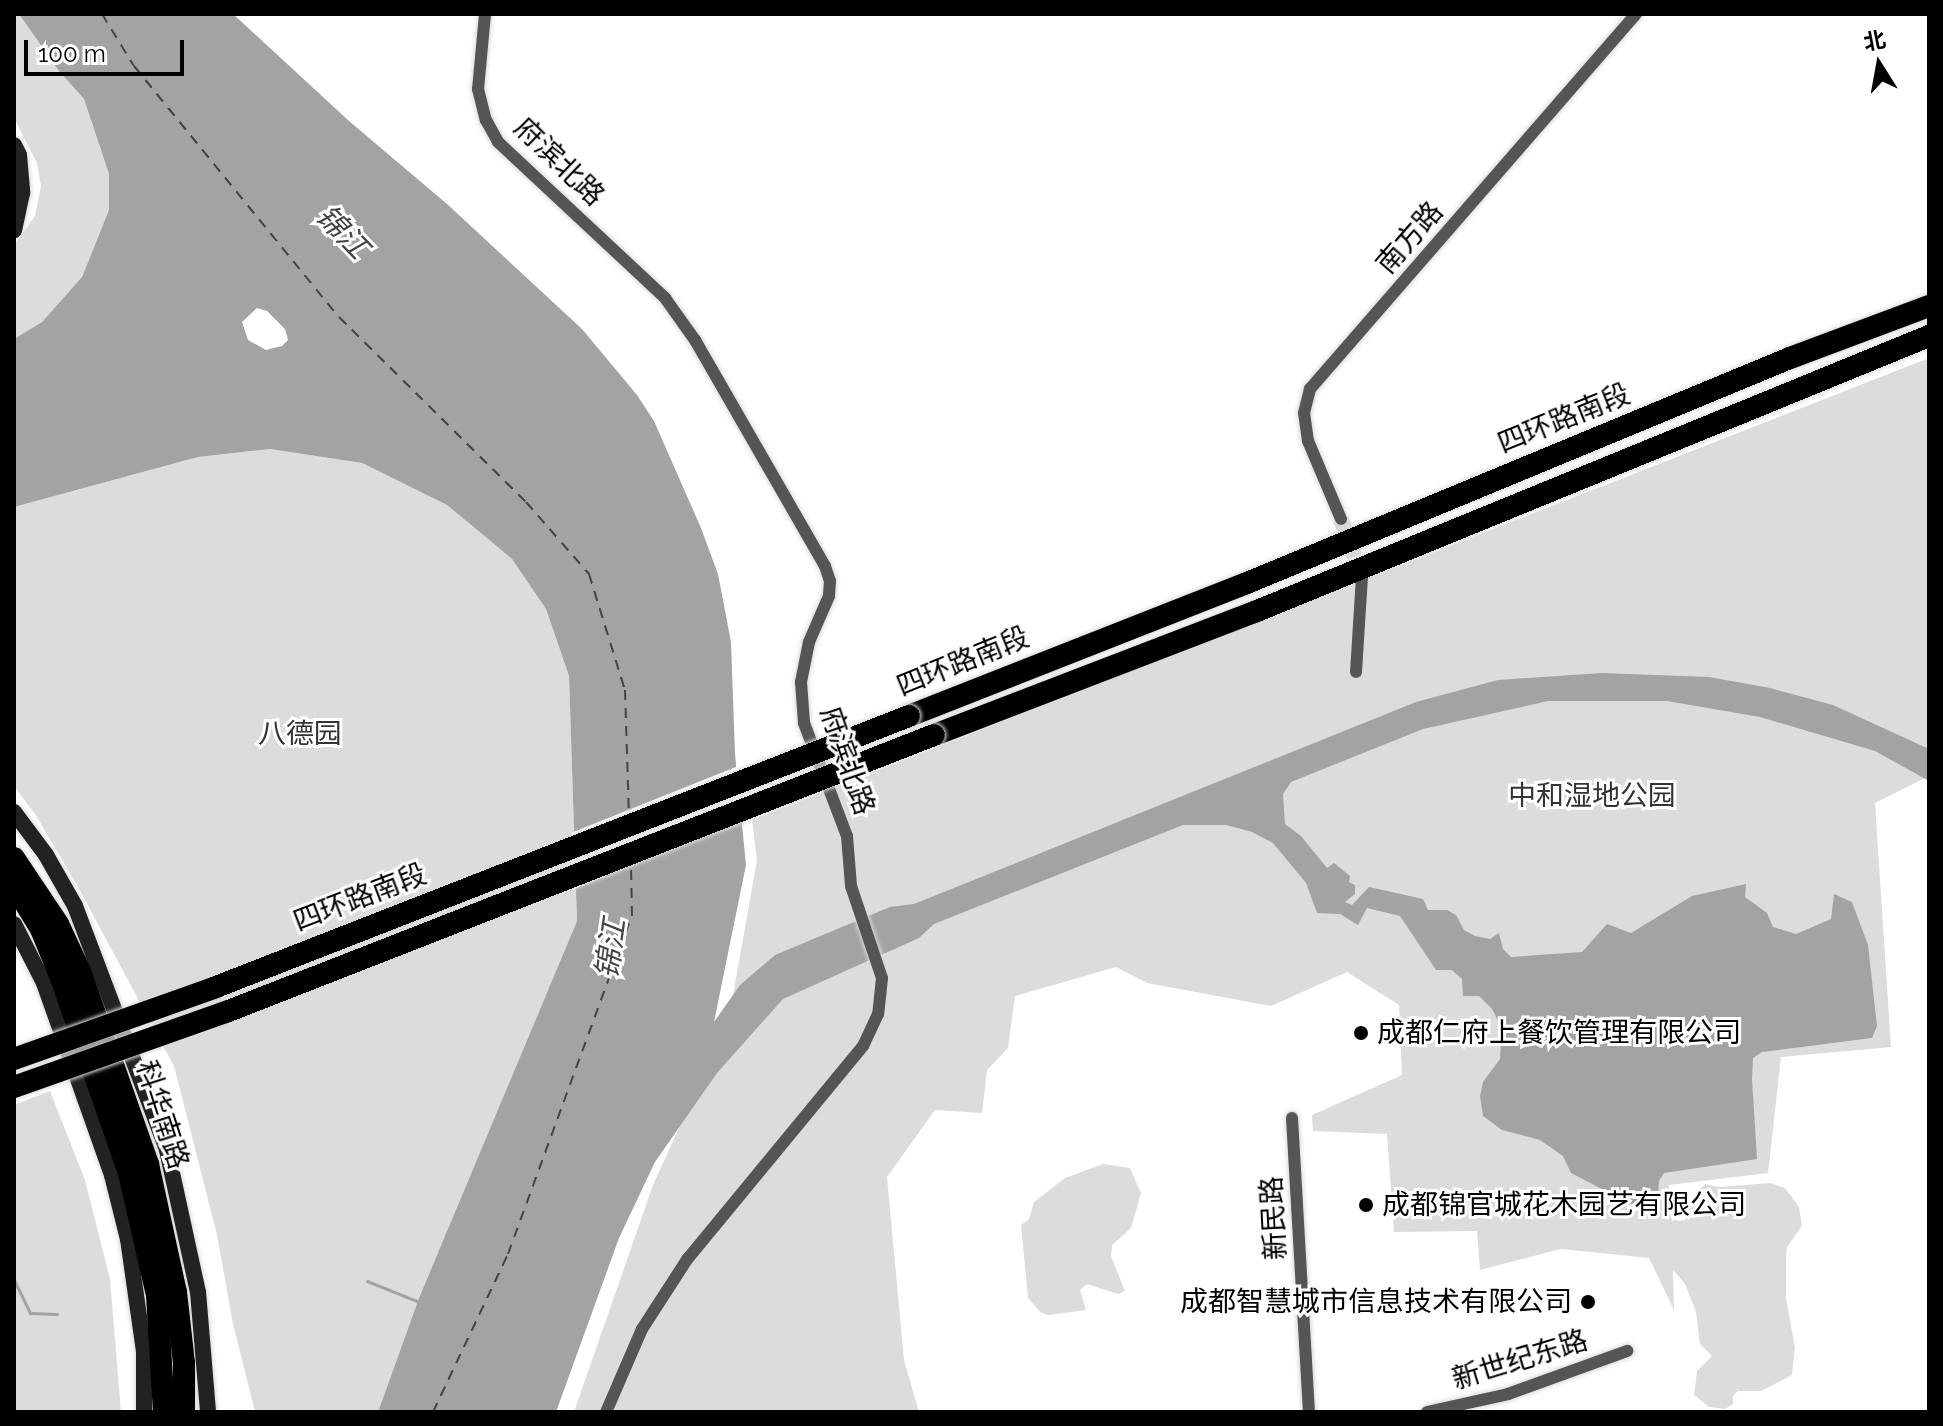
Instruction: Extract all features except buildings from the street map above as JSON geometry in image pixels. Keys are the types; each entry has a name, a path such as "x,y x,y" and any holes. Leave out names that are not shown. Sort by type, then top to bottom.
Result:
{"highway":[{"name":"四环路南段","path":"14,1059 216,987 909,716 1247,583 1790,358 1929,306"},
{"name":"四环路南段","path":"14,1087 226,1012 1257,611 1929,336"},
{"name":"科华南路","path":"14,858 58,924 120,1079 148,1164 176,1292 184,1363 184,1412"},
{"name":"科华南路","path":"14,885 41,929 129,1173 157,1295 164,1412"}],"main road":[{"path":"14,145 19,155 22,193 14,230"},
{"path":"14,812 46,855 75,906 167,1150 198,1292 208,1412"},
{"path":"14,924 44,983 112,1175 128,1239 144,1352 144,1412"},
{"path":"58,924 110,997"},
{"path":"144,1352 157,1295"}],"street":[{"name":"府滨北路","path":"485,14 478,89 486,120 498,142 665,298 695,340 825,566 830,581 829,596 805,660 802,705 813,751 847,836 847,870 879,962 882,995 878,1014 863,1046 688,1258 642,1329 606,1412"},
{"name":"南方路","path":"1341,519 1308,441 1304,413 1310,389 1636,14"},
{"path":"1356,672 1362,577"},
{"name":"新民路","path":"1292,1118 1309,1412"},
{"name":"新世纪东路","path":"1427,1412 1508,1394 1627,1351"}],"green space":[{"path":"14,14 19,14 59,71 84,99 109,174 109,210 82,277 42,322 14,339 14,245 35,216 41,186 37,163 14,118"},
{"name":"中和湿地公园","path":"1929,358 1929,776 1875,803 1891,1047 1781,1057 1768,1173 1669,1185 1671,1218 1678,1221 1685,1220 1697,1193 1705,1184 1719,1187 1770,1183 1785,1188 1799,1207 1802,1226 1787,1247 1786,1256 1786,1298 1795,1348 1792,1375 1761,1391 1738,1391 1733,1396 1733,1404 1725,1409 1709,1407 1694,1395 1697,1371 1712,1356 1700,1344 1696,1312 1685,1284 1673,1270 1674,1310 1649,1258 1561,1249 1480,1270 1477,1231 1394,1232 1387,1134 1313,1131 1312,1115 1402,1075 1399,1005 1347,972 1271,1006 1147,983 1116,967 1015,996 1008,1048 987,1070 982,1113 935,1110 887,1177 904,1360 919,1412 574,1412 653,1185 729,1018 757,860 752,820"},
{"name":"八德园","path":"270,449 362,463 447,505 512,559 546,609 569,676 577,921 419,1298 378,1412 255,1412 233,1324 217,1235 174,1066 77,885 37,817 14,786 14,507 198,457"},
{"path":"50,1091 85,1180 110,1279 121,1412 14,1412 14,1105"},
{"path":"1103,1164 1130,1168 1141,1193 1131,1228 1112,1245 1111,1256 1125,1291 1118,1294 1087,1284 1080,1290 1086,1310 1048,1315 1040,1312 1028,1298 1021,1225 1029,1219 1034,1202 1065,1178"}],"water":[{"name":"锦江","path":"19,14 233,14 582,329 637,395 654,421 701,528 718,574 731,642 735,754 746,865 714,1022 740,985 775,955 890,907 914,904 1416,702 1498,680 1602,673 1709,677 1770,688 1833,705 1929,749 1929,781 1875,751 1760,717 1667,701 1548,701 1423,729 1291,782 1283,794 1285,824 1301,836 1327,868 1334,863 1350,876 1349,882 1355,885 1355,894 1345,902 1352,905 1369,887 1423,899 1428,910 1447,910 1456,915 1464,930 1475,936 1490,939 1499,933 1503,949 1511,957 1582,952 1607,924 1631,933 1692,896 1746,884 1745,897 1767,913 1773,927 1796,934 1831,919 1834,894 1852,902 1868,945 1877,1026 1872,1038 1762,1052 1753,1058 1757,1159 1664,1173 1659,1181 1657,1213 1644,1211 1571,1173 1563,1156 1540,1140 1502,1130 1483,1116 1480,1096 1483,1082 1500,1059 1502,1028 1492,1009 1479,996 1463,996 1462,979 1452,970 1436,970 1400,916 1367,908 1358,925 1340,914 1317,913 1306,883 1273,843 1252,832 1226,825 1183,825 934,924 919,938 783,999 717,1073 655,1162 619,1238 556,1412 378,1412 419,1298 577,921 569,676 546,609 512,559 447,505 362,463 270,449 198,457 14,507 14,339 42,322 82,277 109,210 109,174 84,99 59,71","holes":["257,308 267,311 285,329 288,340 282,346 266,350 248,340 242,322"]}],"pier":[{"path":"741,765 746,818 572,890 571,833"}],"waterway":[{"path":"14,1280 30,1313 57,1314"},
{"path":"367,1281 419,1302"}],"ferry route":[{"path":"102,14 134,66 339,317 526,502 589,574 625,690 629,815"},
{"path":"433,1412 508,1254 632,916 631,866"}],"tunnel":[{"path":"1341,519 1362,577"}],"place":[{"name":"成都仁府上餐饮管理有限公司","path":"1361,1033"},
{"name":"成都锦官城花木园艺有限公司","path":"1366,1205"},
{"name":"成都智慧城市信息技术有限公司","path":"1588,1302"}]}
